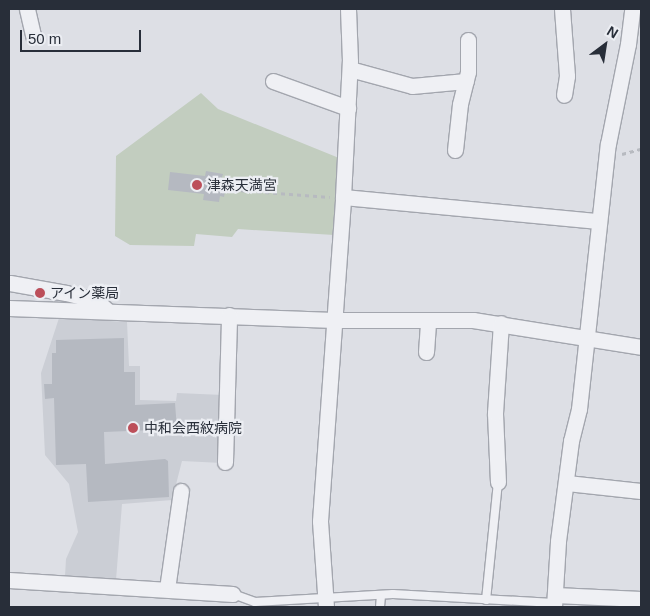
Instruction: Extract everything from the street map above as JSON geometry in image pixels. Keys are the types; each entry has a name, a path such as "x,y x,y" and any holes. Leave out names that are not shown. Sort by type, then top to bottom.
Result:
{"street":[{"path":"30,9 33,36"},
{"path":"326,602 320,521 348,108 350,69 348,9"},
{"path":"562,9 567,76 564,95"},
{"path":"632,9 628,44 608,144 587,340 558,541 554,602 641,599"},
{"path":"455,150 466,81 468,40"},
{"path":"350,69 412,86 466,81"},
{"path":"273,81 348,108"},
{"path":"343,197 599,221"},
{"path":"10,283 97,301 107,310"},
{"path":"9,308 107,310 334,320 428,320 501,323 587,340 641,347"},
{"path":"225,462 229,315"},
{"path":"426,352 428,320"},
{"path":"498,482 495,413 501,323"},
{"path":"567,483 641,491"},
{"path":"167,589 181,492"},
{"path":"9,580 233,594"}],"lane":[{"path":"486,600 498,482"},
{"path":"233,594 255,602 326,602 381,595 554,602"},
{"path":"380,607 381,595"}],"path":[{"path":"225,189 343,197"}],"shaded area":[{"name":"中和会西紋病院","path":"59,318 127,322 129,366 140,366 140,400 176,401 177,393 223,395 222,463 182,461 172,500 122,504 116,580 65,576 66,559 78,532 69,484 45,455 41,373"}],"green space":[{"path":"201,93 218,109 339,158 334,235 238,229 232,237 196,234 194,246 130,245 115,236 116,156"}],"building":[{"name":"津森天満宮","path":"206,171 223,174 221,180 227,181 224,197 220,196 219,202 203,200 204,194 168,190 170,172 205,176"},
{"path":"124,338 124,372 135,372 135,405 175,403 177,429 104,432 105,464 165,459 168,461 169,497 88,502 86,464 56,465 54,398 45,399 44,384 52,384 52,353 56,353 56,340"}],"place":[{"name":"津森天満宮","path":"197,185"},
{"name":"アイン薬局","path":"40,293"},
{"name":"中和会西紋病院","path":"133,428"}]}
